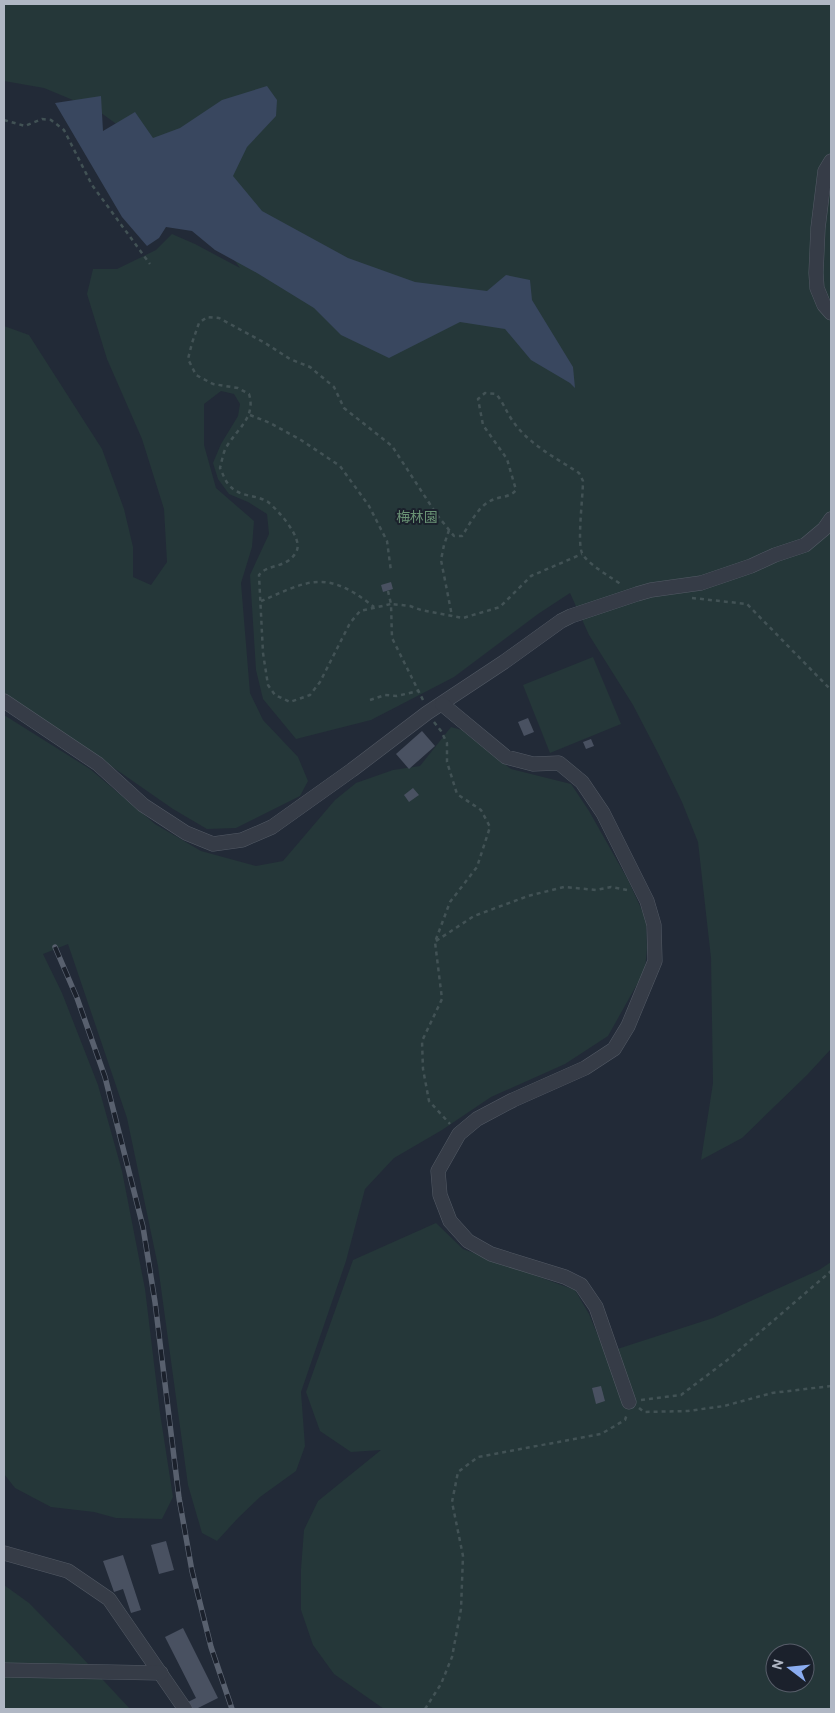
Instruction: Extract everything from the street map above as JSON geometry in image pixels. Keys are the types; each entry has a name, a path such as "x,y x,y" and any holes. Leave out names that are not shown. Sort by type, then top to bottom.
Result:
{"street":[{"path":"831,161 825,171 818,228 816,273 817,288 824,305 831,313"},
{"path":"4,701 98,764 143,805 186,833 213,844 242,840 272,827 352,770 428,712 560,621 637,594 651,590 701,583 751,566 805,545 824,529 831,519"},
{"path":"442,704 506,757 533,764 559,763 582,782 603,813 644,894 654,926 655,961 628,1026 614,1049 585,1068 513,1100 477,1119 460,1134 438,1171 440,1195 450,1221 468,1241 491,1254 565,1277 581,1286 596,1308 629,1402"},
{"path":"4,1553 68,1571 109,1599 162,1673 185,1709"},
{"path":"4,1670 162,1673"}],"path":[{"path":"4,120 25,126 42,119 51,120 64,130 92,185 150,264"},
{"path":"582,554 531,576 500,606 463,618 410,606 391,604 360,611 350,622 320,682 310,696 290,702 275,695 268,685 263,653 259,575 262,571 289,562 297,549 296,538 282,515 266,501 242,495 229,486 220,468 225,448 250,415 252,403 249,394 238,388 213,384 196,374 188,359 199,323 207,317 219,318 290,359 310,367 334,387 344,408 392,446 437,515 454,536 462,536 476,513 490,501 513,494 516,490 507,459 483,425 481,417 478,399 485,392 496,394 512,420 532,442 580,473 584,481 580,544 582,554 600,571 637,594"},
{"path":"250,415 270,423 301,440 340,466 369,506 387,541 391,571"},
{"path":"449,530 441,560 452,616"},
{"path":"261,601 292,588 322,582 342,587 359,595 375,608"},
{"path":"388,591 388,599 391,604 392,638 428,712 448,743 447,762 457,794 481,810 490,827 478,866 450,902 435,942 442,999 422,1041 423,1069 429,1101 460,1134"},
{"path":"685,598 747,604 831,690"},
{"path":"370,700 385,695 397,696 418,691"},
{"path":"435,942 474,916 528,896 564,887 596,890 610,887 644,894"},
{"path":"629,1402 681,1395 730,1358 831,1271"},
{"path":"629,1402 644,1412 688,1411 724,1406 772,1394 831,1386"},
{"path":"425,1709 441,1684 452,1657 461,1609 463,1556 452,1502 458,1472 478,1457 601,1434 625,1420 629,1402"}],"green space":[{"name":"梅林園","path":"4,4 831,4 831,1049 742,1138 701,1160 713,1083 711,958 698,842 682,802 659,755 633,705 589,635 570,593 538,614 454,677 371,720 296,739 263,699 256,670 250,575 269,534 267,514 248,502 229,494 218,479 213,463 221,444 238,416 240,404 234,394 221,391 204,404 204,445 216,488 254,521 252,547 241,583 250,693 263,720 298,757 308,781 300,796 236,828 207,829 173,809 4,694 4,326 29,335 102,449 124,509 133,547 133,577 151,585 167,562 164,509 142,439 107,359 87,294 93,269 117,269 156,250 172,234 240,268 196,207 126,131 97,110 44,88 4,81"},
{"path":"593,657 621,724 550,753 523,685"},
{"path":"4,715 90,769 155,824 201,851 256,866 283,861 335,800 356,783 393,770 420,766 451,727 462,730 511,769 571,784 589,811 628,880 646,919 647,948 645,970 608,1036 565,1064 491,1097 442,1130 394,1158 365,1189 346,1261 301,1392 305,1446 296,1471 260,1497 217,1541 202,1533 188,1485 158,1266 127,1118 68,944 43,954 62,993 98,1085 122,1171 145,1289 160,1413 173,1497 162,1519 116,1518 94,1512 51,1507 15,1488 4,1474"},
{"path":"436,1223 463,1249 575,1290 589,1314 605,1353 713,1318 819,1270 831,1262 831,1709 384,1709 334,1674 313,1645 301,1610 301,1569 304,1530 318,1501 381,1450 351,1452 320,1431 306,1392 353,1260"},
{"path":"4,1585 29,1603 130,1709 4,1709"}],"water":[{"path":"267,86 277,100 276,116 247,147 233,176 262,211 348,258 415,282 487,291 506,275 530,280 532,300 573,367 575,388 570,383 531,360 505,329 460,322 389,358 341,335 314,308 215,250 192,231 166,227 159,238 147,246 122,217 55,103 101,96 103,131 135,112 153,138 180,128 222,100"}],"building":[{"path":"391,582 393,589 383,592 381,585"},
{"path":"528,718 534,732 524,736 518,722"},
{"path":"422,731 435,746 409,769 396,754"},
{"path":"591,739 594,746 586,749 583,742"},
{"path":"413,788 419,795 409,802 404,795"},
{"path":"601,1386 605,1401 596,1404 592,1388"},
{"path":"166,1541 174,1570 159,1574 151,1545"},
{"path":"123,1555 141,1610 131,1613 123,1589 114,1592 103,1561"},
{"path":"183,1628 218,1698 196,1709 192,1709 188,1702 196,1698 165,1637"}],"railway":[{"path":"55,947 77,998 105,1077 143,1227 155,1302 179,1498 192,1571 211,1647 232,1709"}]}
